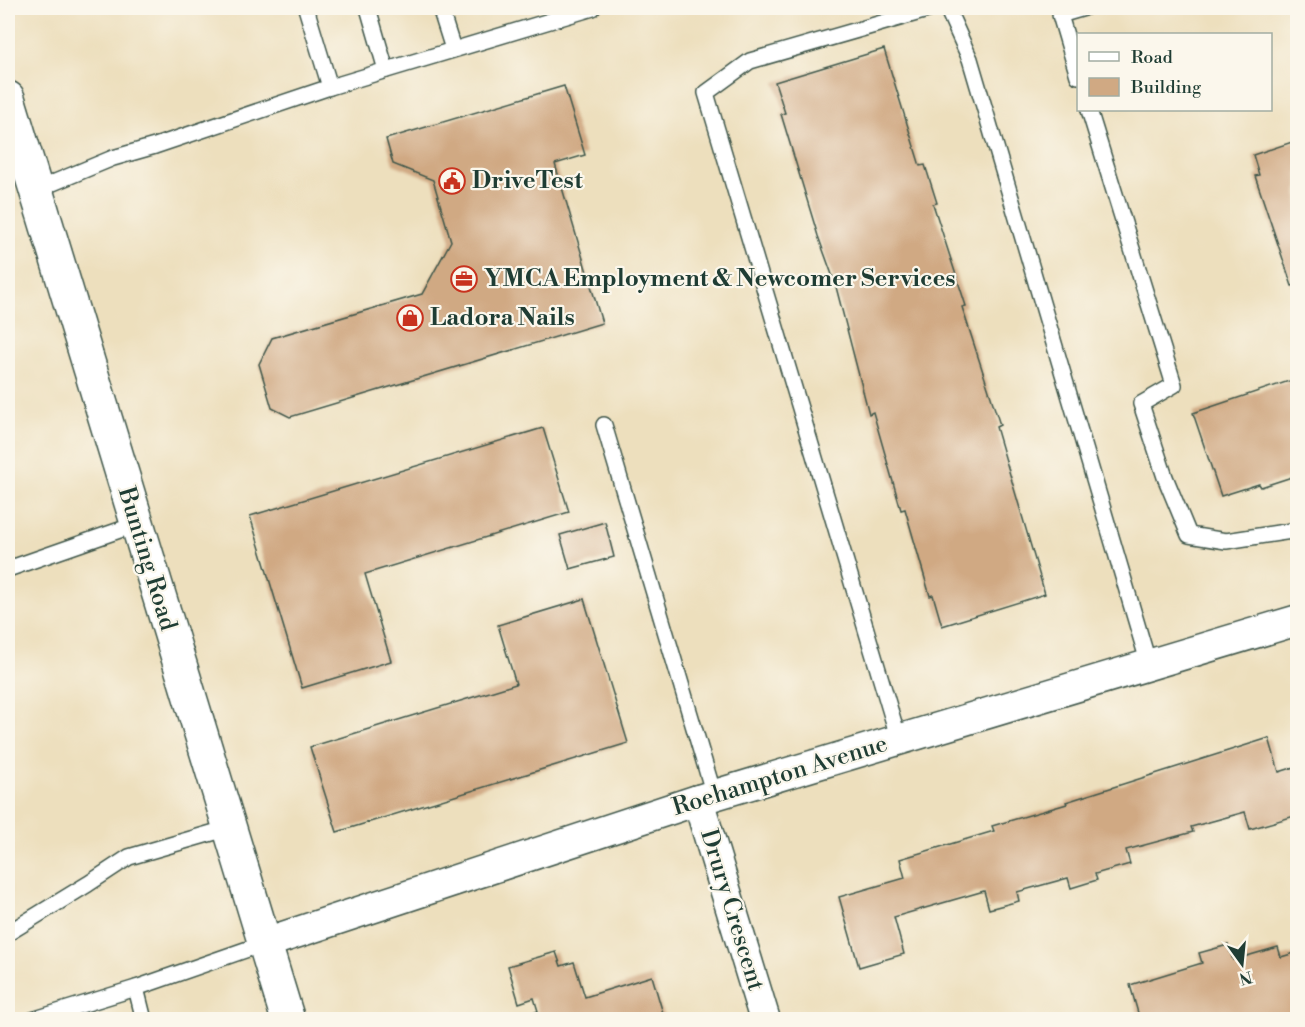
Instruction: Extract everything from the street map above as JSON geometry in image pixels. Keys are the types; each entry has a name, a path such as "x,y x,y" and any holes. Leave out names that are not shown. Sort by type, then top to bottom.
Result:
{"main road":[{"name":"Bunting Road","path":"8,98 288,1020"}],"street":[{"name":"Roehampton Avenue","path":"265,943 706,798 1298,620"},
{"name":"Drury Crescent","path":"706,798 765,1020"}],"lane":[{"path":"306,8 330,87"},
{"path":"368,8 386,70"},
{"path":"440,8 453,49"},
{"path":"36,190 113,158 165,143 330,87 593,8"},
{"path":"899,740 706,93 750,61 934,8"},
{"path":"947,8 970,59 1149,664"},
{"path":"1077,73 1060,15 1084,8"},
{"path":"1089,111 1174,385 1141,404 1165,477 1189,535 1226,542 1298,530"},
{"path":"604,425 706,798"},
{"path":"8,569 137,524"},
{"path":"8,933 129,857 229,828"},
{"path":"32,1020 136,988 265,943"},
{"path":"136,988 144,1020"}],"building":[{"path":"884,49 920,166 925,165 937,203 933,204 966,306 962,307 1000,425 996,427 1045,594 942,626 933,595 930,596 905,509 901,510 873,412 869,414 835,283 818,236 781,114 785,113 775,82"},
{"path":"564,86 585,155 555,164 602,323 290,417 272,408 259,364 272,338 422,294 451,241 433,180 393,164 386,139"},
{"path":"1298,140 1298,285 1292,286 1255,176 1259,175 1253,155"},
{"path":"1298,378 1298,475 1261,487 1259,484 1221,496 1193,413"},
{"path":"543,428 569,512 365,574 391,661 302,688 250,516"},
{"path":"605,522 614,557 570,569 560,535"},
{"path":"584,599 628,743 337,832 310,747 516,684 498,625"},
{"path":"1269,738 1279,772 1298,766 1298,815 1250,829 1245,812 1191,827 1193,832 1126,850 1130,864 1095,874 1097,880 1071,888 1068,878 1017,892 1019,901 989,909 984,891 894,917 904,954 859,967 839,897 905,878 900,859 994,831 992,826"},
{"path":"1228,945 1233,960 1278,947 1281,957 1298,952 1298,1015 1282,1020 1140,1020 1130,985 1202,963 1199,953"},
{"path":"556,952 561,966 574,962 585,997 652,976 665,1020 534,1020 533,1013 538,1011 534,998 519,1003 508,966"}],"place":[{"name":"DriveTest","path":"452,181"},
{"name":"YMCA Employment & Newcomer Services","path":"464,279"},
{"name":"Ladora Nails","path":"410,318"}]}
